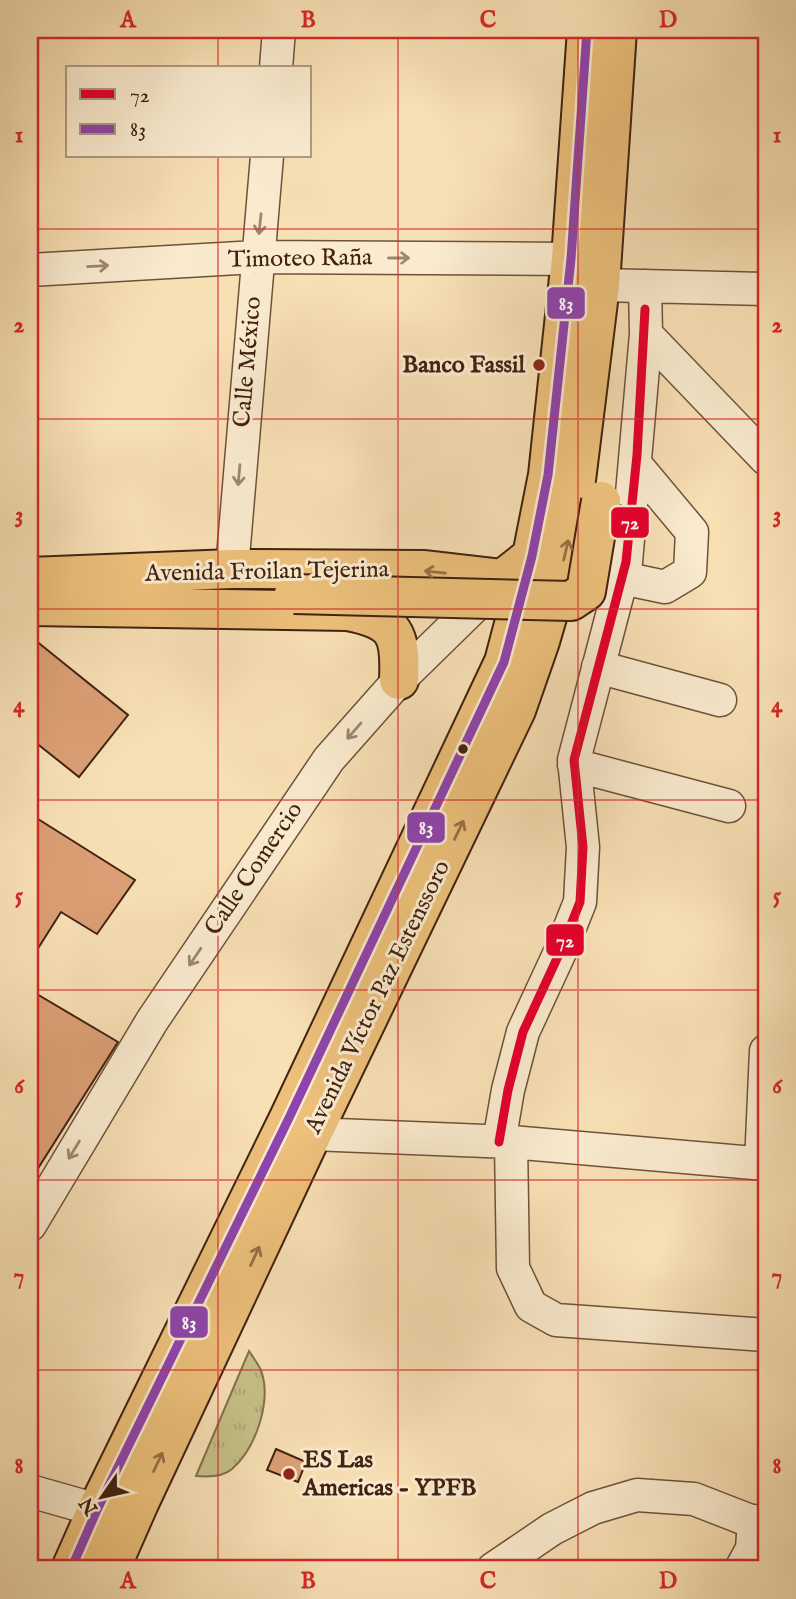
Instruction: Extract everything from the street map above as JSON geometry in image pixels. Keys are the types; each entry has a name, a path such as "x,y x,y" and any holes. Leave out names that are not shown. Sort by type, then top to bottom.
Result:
{"main road":[{"name":"Avenida Víctor Paz Estenssoro","path":"71,1569 97,1510 289,1118 504,662 517,567 548,475 571,259 586,30"},
{"name":"Avenida Víctor Paz Estenssoro","path":"110,1569 312,1134 516,710 540,641 568,545 600,285 618,30"},
{"path":"45,606 95,592 571,601 586,591 601,502 616,335 600,285"},
{"name":"Avenida Froilan Tejerina","path":"30,577 232,569 425,570 517,567"},
{"path":"45,606 348,611 374,616 393,631 400,650 399,680"}],"street":[{"path":"276,66 279,30"},
{"name":"Calle México","path":"232,569 267,158"},
{"name":"Timoteo Raña","path":"30,270 257,257 571,259"},
{"path":"600,285 766,289"},
{"path":"645,286 646,334 626,562 574,760 583,847 580,902 523,1032 505,1142 513,1268 531,1306 556,1320 766,1335"},
{"path":"646,334 766,459"},
{"path":"622,578 665,587 690,572 692,532 636,465"},
{"name":"Calle Comercio","path":"30,1225 152,1021 329,759 399,680 517,567"},
{"path":"598,667 720,700"},
{"path":"575,765 729,806"},
{"path":"312,1134 505,1142 763,1164 766,1051"},
{"path":"30,1491 97,1510"},
{"path":"493,1569 562,1524 593,1508 637,1495 694,1499 756,1544"}],"green space":[{"path":"249,1351 261,1370 264,1382 263,1409 255,1437 241,1460 228,1472 215,1476 196,1476"}],"building":[{"path":"30,636 128,715 79,777 30,738"},
{"path":"30,814 135,880 97,934 61,912 30,961"},
{"path":"30,990 118,1042 30,1181"},
{"path":"276,1449 306,1462 298,1482 267,1470"}],"transit line":[{"name":"83","path":"71,1569 97,1510 289,1118 504,662 532,556 548,475 571,259 587,30"},
{"name":"72","path":"499,1142 508,1090 523,1032 580,902 583,847 574,760 626,562 637,455 645,309"}],"place":[{"name":"Banco Fassil","path":"539,365"},
{"name":"ES Las Americas - YPFB","path":"289,1474"}]}
